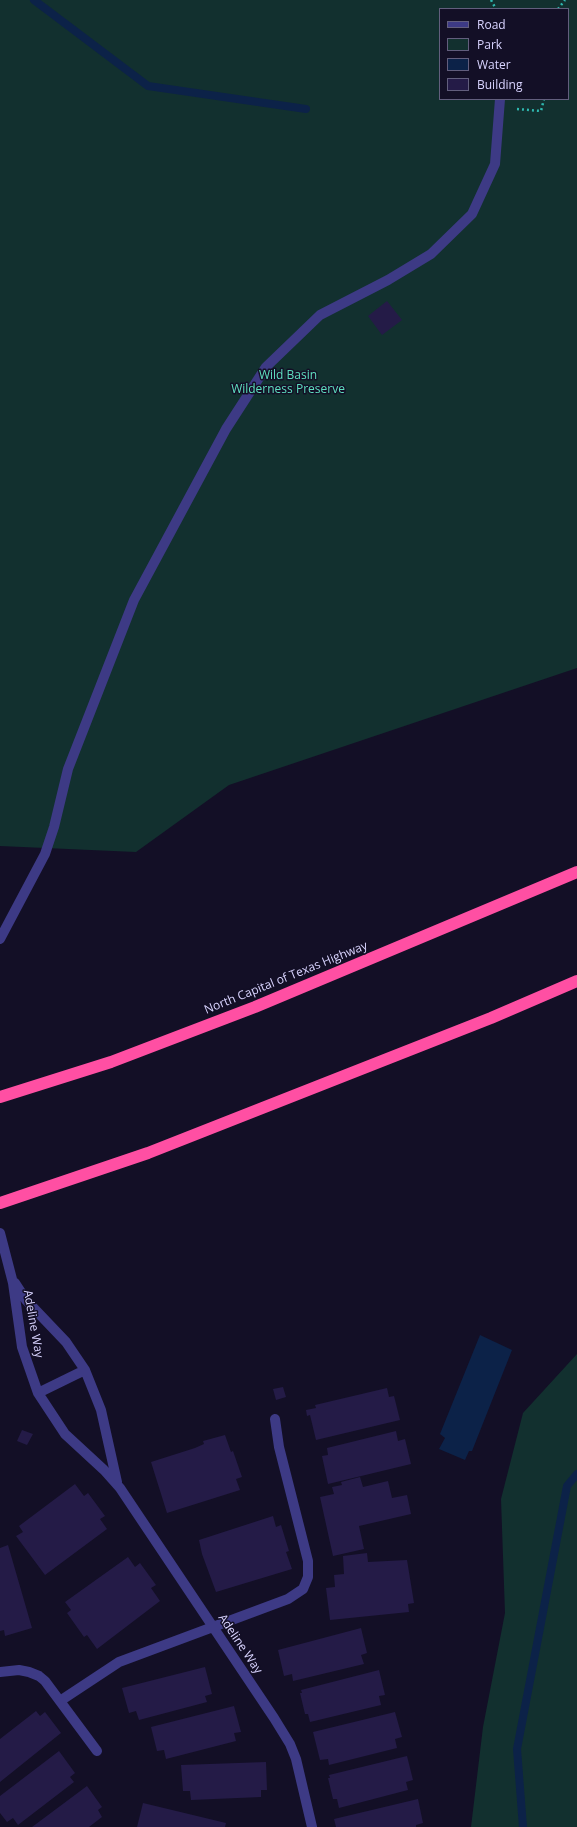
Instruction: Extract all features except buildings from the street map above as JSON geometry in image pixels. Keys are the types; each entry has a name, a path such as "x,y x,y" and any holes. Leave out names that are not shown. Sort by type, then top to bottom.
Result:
{"highway":[{"name":"North Capital of Texas Highway","path":"0,1097 111,1062 255,1006 577,872"},
{"path":"0,1203 148,1153 469,1027 577,981"}],"street":[{"path":"0,939 45,854 54,827 68,768 134,600 229,423 266,367 320,314 388,280 431,254 472,214 495,164 500,103"},
{"name":"Adeline Way","path":"0,1233 11,1276 22,1347 38,1393 65,1434 104,1470 120,1488 274,1718 290,1744 296,1759 312,1827"},
{"name":"Adeline Way","path":"11,1276 26,1300 66,1342 85,1370 101,1410 112,1462 120,1488"},
{"path":"38,1393 85,1370"},
{"path":"60,1701 119,1662 288,1599 303,1589 309,1569 308,1562 279,1448 275,1419"},
{"path":"0,1672 19,1670 39,1676 45,1681 97,1751"}],"path":[{"path":"559,8 565,0"},
{"path":"500,103 541,111 544,100"}],"green space":[{"name":"Wild Basin Wilderness Preserve","path":"0,0 577,0 577,668 229,785 136,852 0,846"},
{"path":"577,1354 577,1827 471,1827 483,1727 505,1613 501,1499 523,1413"}],"water":[{"path":"480,1335 512,1350 472,1451 469,1451 465,1460 439,1449 445,1438 440,1434"}],"waterway":[{"path":"34,0 148,86 306,109"},
{"path":"523,1827 517,1749 567,1486 577,1474"}]}
